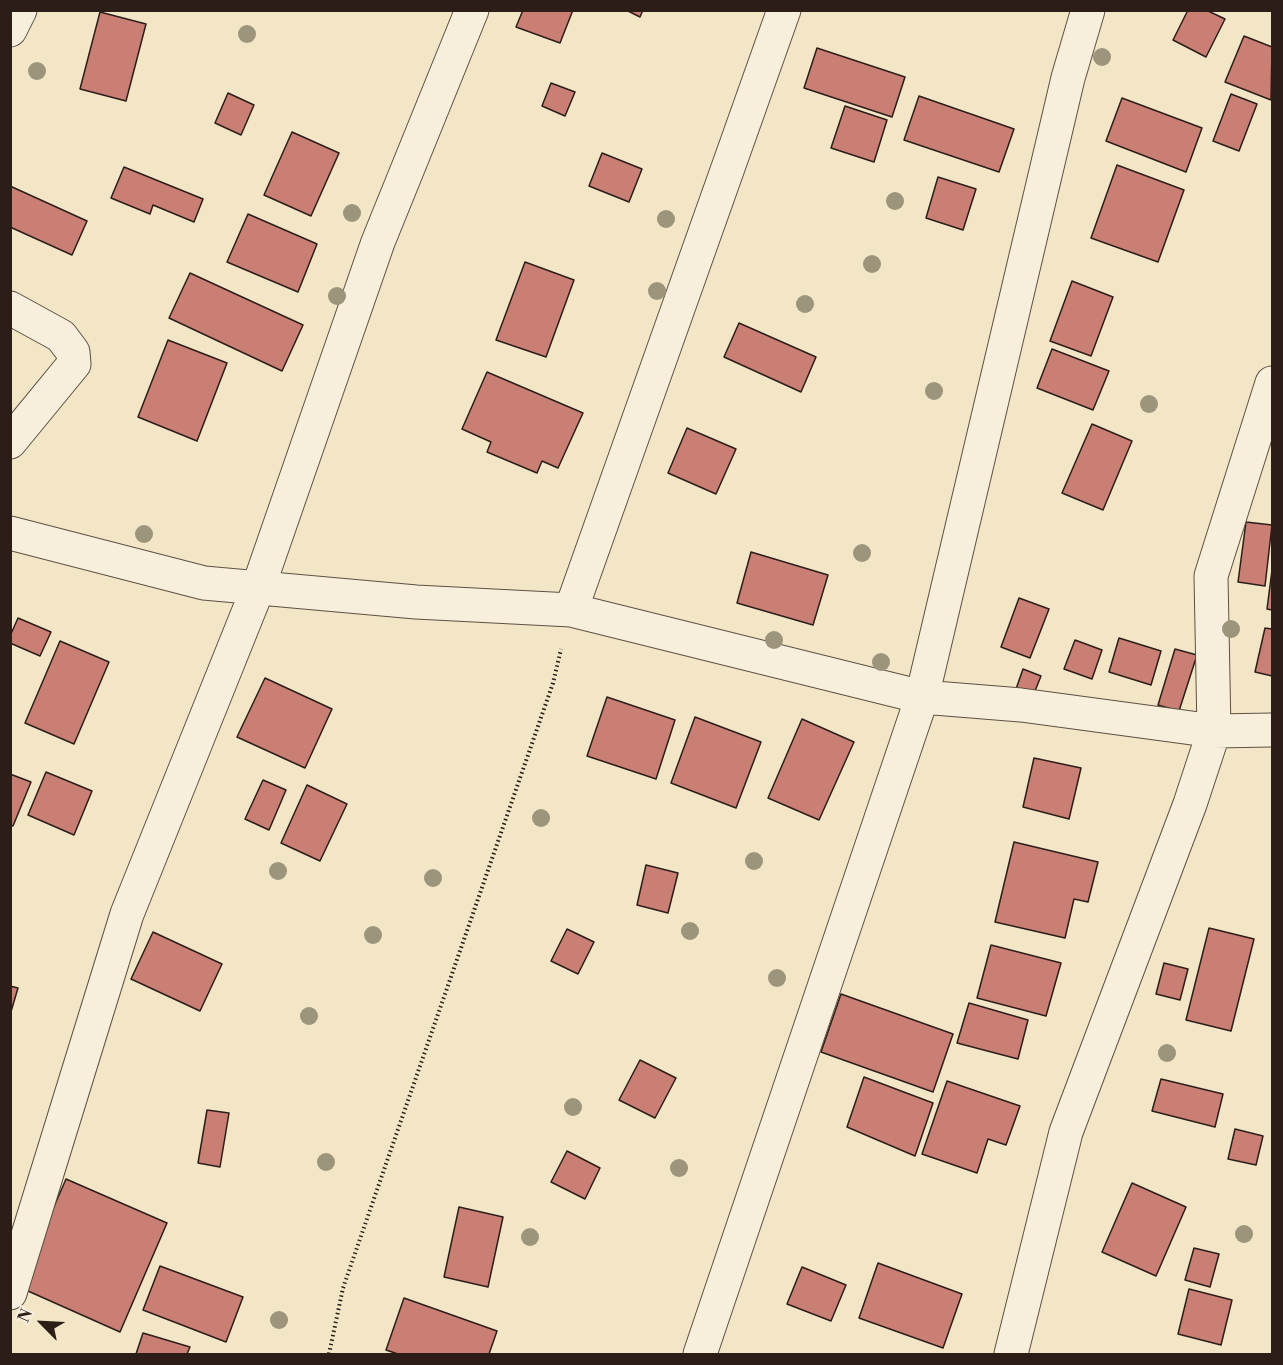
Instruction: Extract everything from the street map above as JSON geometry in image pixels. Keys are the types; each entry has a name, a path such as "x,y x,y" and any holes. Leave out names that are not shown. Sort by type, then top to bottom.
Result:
{"street":[{"path":"10,30 20,10"},
{"path":"10,1293 128,914 258,588 378,242 472,10"},
{"path":"571,610 784,10"},
{"path":"700,1354 922,696 1065,89 1088,10"},
{"path":"10,308 61,336 73,352 74,364 10,442"},
{"path":"1011,1354 1066,1132 1186,814 1214,731 1211,576 1272,383"},
{"path":"10,533 204,583 416,602 571,610 922,696 1021,705 1214,731 1272,730"}],"path":[{"path":"329,1354 344,1288 553,683 571,610"}],"building":[{"path":"523,10 573,10 560,43 516,27"},
{"path":"626,10 643,10 640,17"},
{"path":"1188,10 1206,10 1225,19 1206,57 1173,40"},
{"path":"100,12 146,24 126,101 80,89"},
{"path":"1244,36 1272,47 1271,100 1225,82"},
{"path":"817,48 905,77 892,117 804,88"},
{"path":"551,83 575,92 565,116 542,106"},
{"path":"228,93 254,105 241,135 215,123"},
{"path":"1231,94 1257,104 1239,151 1213,141"},
{"path":"919,96 1014,129 999,172 904,140"},
{"path":"1122,98 1202,128 1186,172 1106,141"},
{"path":"845,106 887,120 874,162 831,148"},
{"path":"292,132 339,153 311,216 264,195"},
{"path":"602,153 642,169 629,202 589,186"},
{"path":"1117,165 1184,190 1158,262 1091,238"},
{"path":"124,167 203,199 194,222 153,205 150,214 111,198"},
{"path":"938,177 976,189 963,230 926,218"},
{"path":"10,186 87,221 72,255 10,227"},
{"path":"248,214 317,244 298,292 227,262"},
{"path":"525,262 574,280 546,357 496,340"},
{"path":"190,273 303,325 282,371 169,318"},
{"path":"1072,281 1113,297 1091,356 1050,341"},
{"path":"739,323 816,357 801,392 724,357"},
{"path":"168,340 227,363 197,441 138,417"},
{"path":"1052,349 1109,371 1093,410 1037,388"},
{"path":"487,372 583,413 558,468 542,461 537,473 487,452 491,442 462,429"},
{"path":"1092,424 1132,441 1103,510 1062,493"},
{"path":"687,428 736,449 716,494 668,473"},
{"path":"1246,522 1272,525 1265,586 1238,582"},
{"path":"751,552 828,575 813,625 737,603"},
{"path":"1272,570 1272,610 1267,609"},
{"path":"1019,598 1049,609 1030,658 1001,647"},
{"path":"18,618 51,632 40,656 10,643 10,636"},
{"path":"1265,628 1272,629 1272,676 1255,672"},
{"path":"1119,638 1161,651 1151,685 1109,672"},
{"path":"1075,640 1102,650 1092,679 1064,669"},
{"path":"60,641 109,662 74,744 25,723"},
{"path":"1175,649 1197,655 1179,711 1158,705"},
{"path":"1023,669 1041,676 1033,696 1016,689"},
{"path":"265,678 332,709 305,768 237,737"},
{"path":"607,697 675,720 656,779 587,756"},
{"path":"695,717 761,742 736,808 671,783"},
{"path":"802,719 854,742 819,820 768,798"},
{"path":"1034,758 1081,768 1069,819 1023,807"},
{"path":"46,772 92,791 74,835 28,815"},
{"path":"10,774 31,782 13,826 10,825"},
{"path":"263,780 286,790 269,830 245,819"},
{"path":"307,785 347,804 320,861 281,843"},
{"path":"1014,842 1098,862 1088,902 1074,899 1065,938 995,922"},
{"path":"646,865 678,873 668,913 637,905"},
{"path":"1209,928 1254,939 1231,1031 1186,1020"},
{"path":"567,929 594,942 578,974 551,961"},
{"path":"153,932 222,964 200,1011 131,979"},
{"path":"991,945 1061,963 1046,1016 977,998"},
{"path":"1164,963 1188,969 1180,1000 1156,994"},
{"path":"10,986 18,988 10,1015"},
{"path":"841,994 953,1034 933,1092 821,1052"},
{"path":"969,1003 1028,1020 1018,1059 957,1043"},
{"path":"640,1060 676,1078 655,1118 619,1100"},
{"path":"864,1077 933,1103 915,1156 847,1127"},
{"path":"1161,1079 1223,1094 1215,1127 1152,1111"},
{"path":"947,1081 1020,1106 1006,1145 988,1139 977,1173 922,1154"},
{"path":"207,1110 229,1113 220,1167 198,1163"},
{"path":"1235,1129 1263,1136 1256,1165 1228,1159"},
{"path":"567,1151 600,1168 585,1199 551,1182"},
{"path":"66,1179 167,1223 120,1332 19,1287"},
{"path":"1132,1183 1186,1207 1156,1276 1102,1252"},
{"path":"459,1207 503,1217 488,1287 444,1277"},
{"path":"1194,1248 1219,1254 1210,1287 1185,1280"},
{"path":"878,1263 962,1294 943,1348 859,1318"},
{"path":"160,1266 243,1297 226,1342 143,1310"},
{"path":"802,1267 846,1285 831,1321 787,1304"},
{"path":"1189,1289 1232,1300 1221,1345 1178,1334"},
{"path":"404,1298 497,1331 489,1354 398,1354 386,1350"},
{"path":"143,1333 190,1347 187,1354 136,1354"}]}
